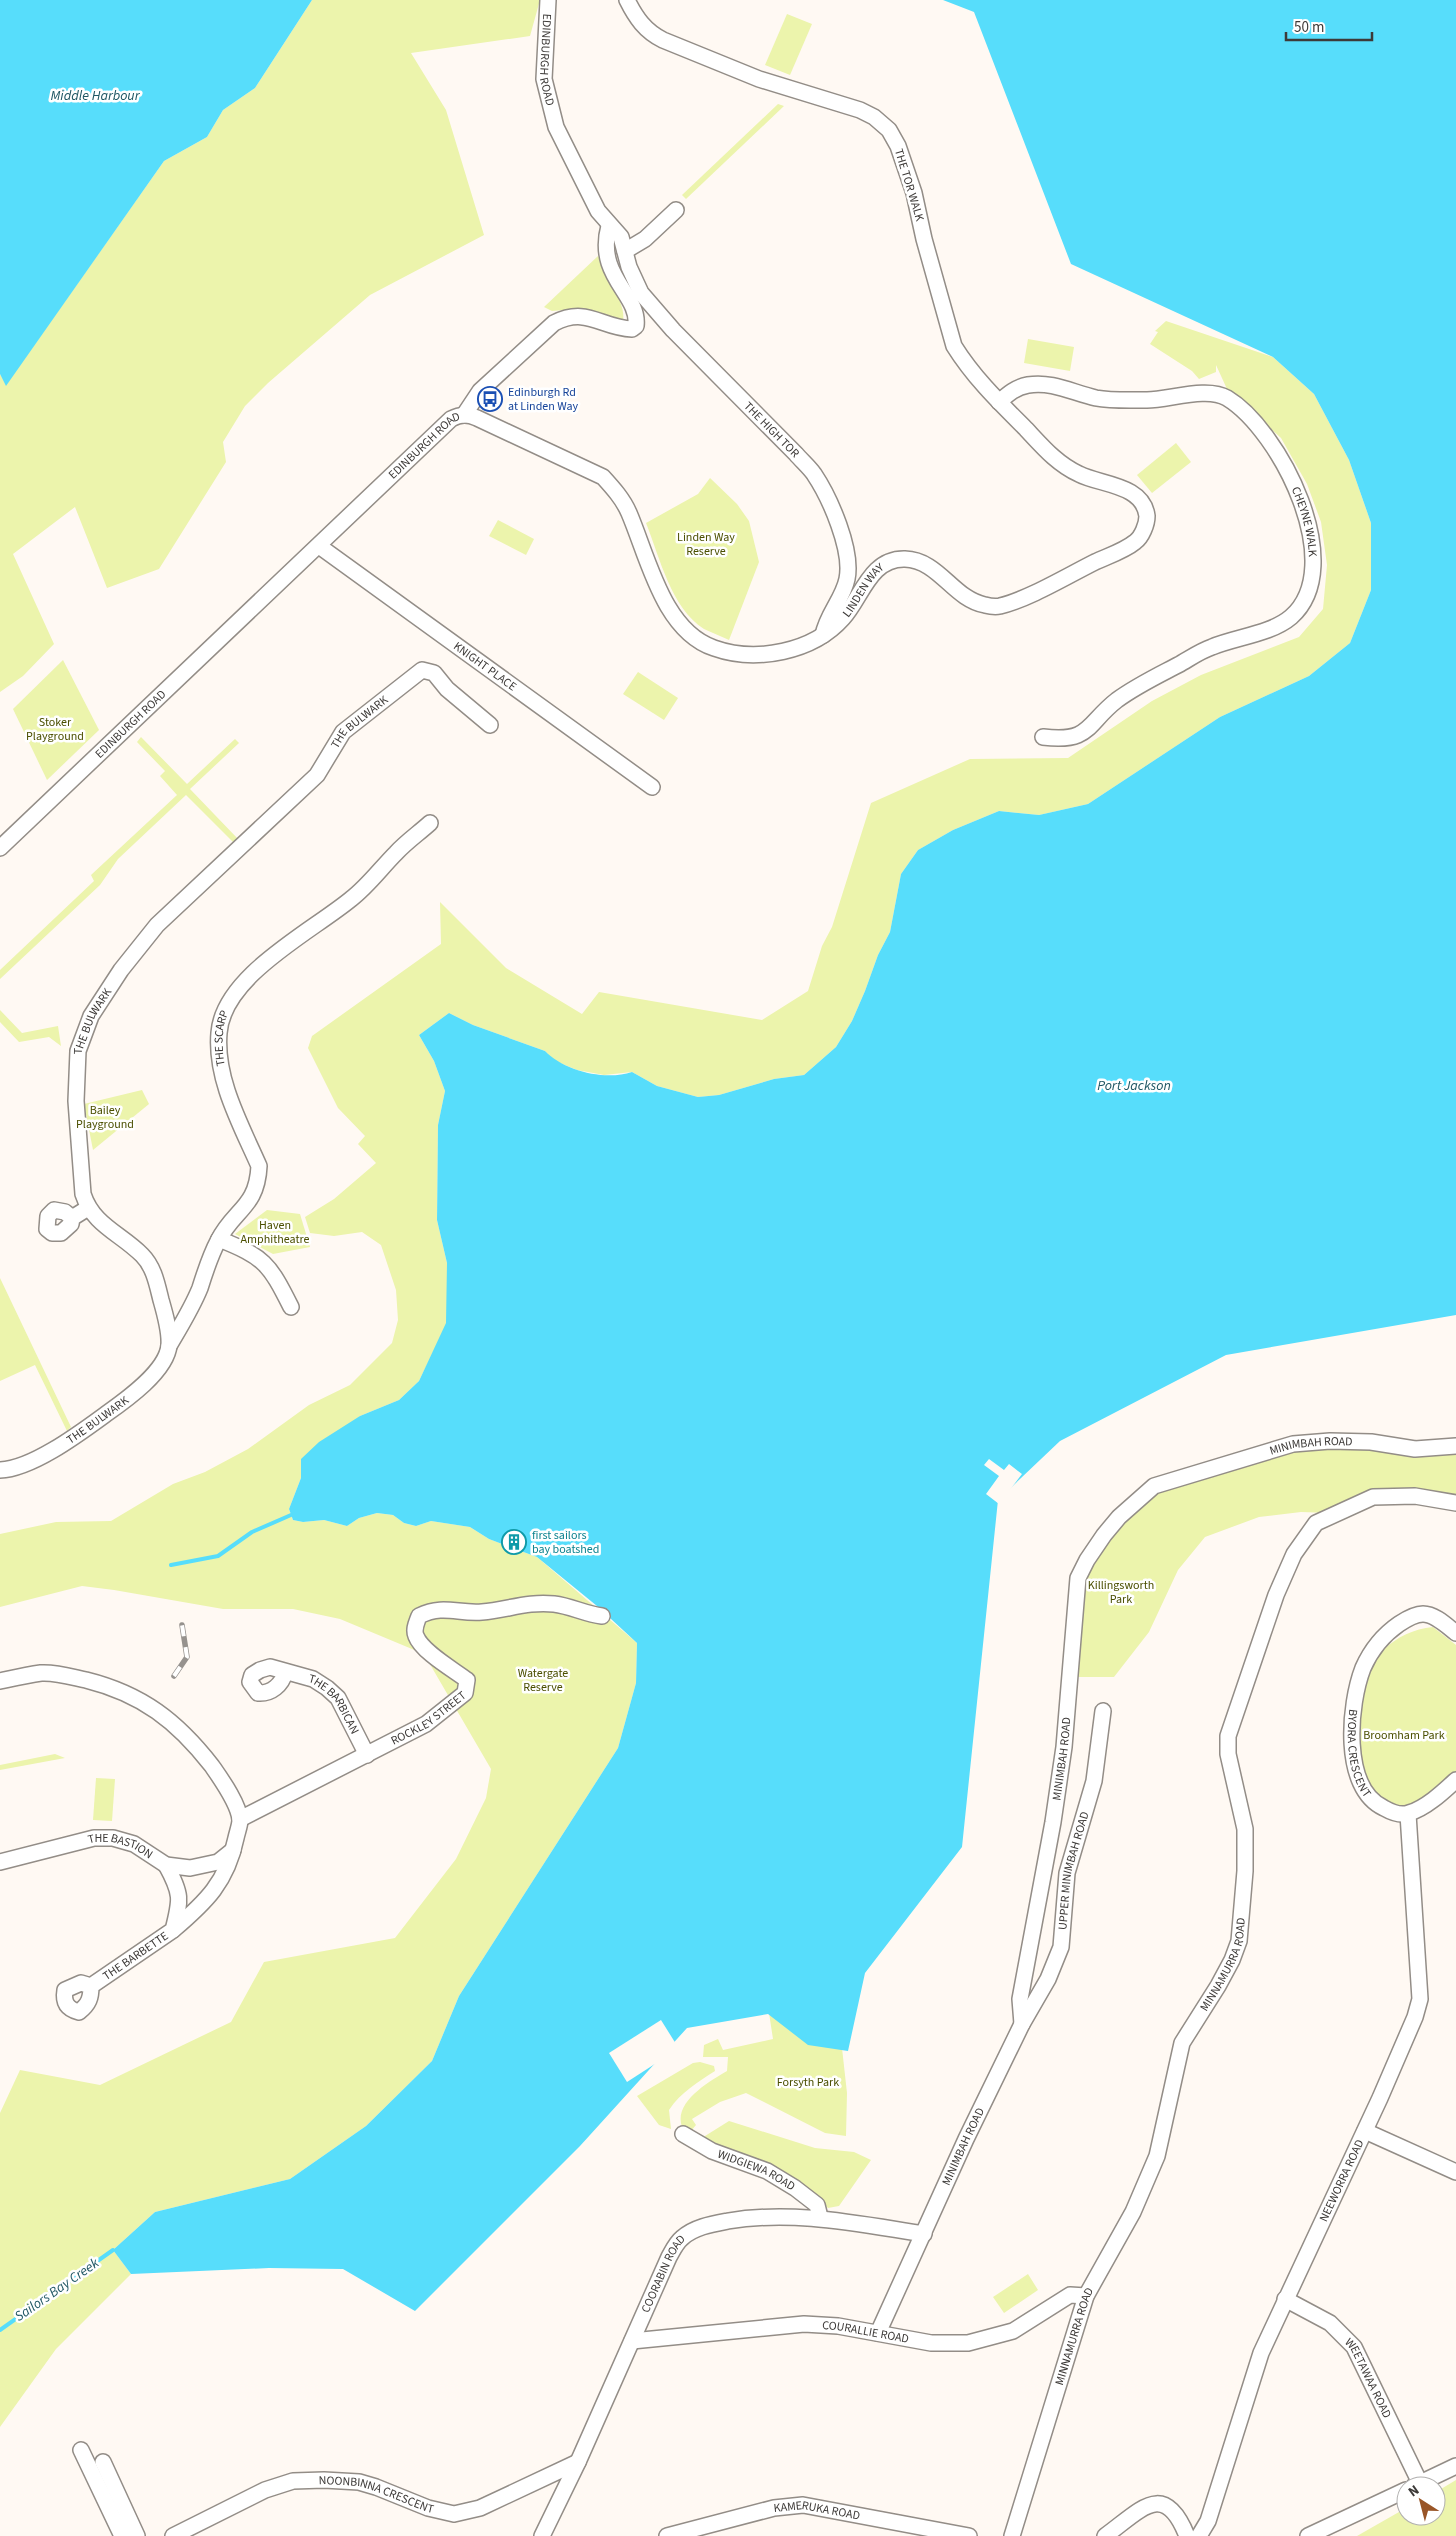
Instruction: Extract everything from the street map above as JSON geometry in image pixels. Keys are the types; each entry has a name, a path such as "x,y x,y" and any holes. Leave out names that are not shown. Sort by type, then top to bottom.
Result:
{"street":[{"name":"EDINBURGH ROAD","path":"0,848 451,419 464,414 480,391 554,323 564,318 578,315 622,328 632,329 636,326 634,310 617,282 605,252 609,226 598,211 556,127 544,79 548,0"},
{"name":"THE TOR WALK","path":"627,0 640,23 651,34 663,40 758,80 860,110 874,117 889,130 898,146 914,193 924,239 954,346 970,371 999,402"},
{"path":"625,251 644,239 676,210"},
{"name":"THE HIGH TOR","path":"609,226 621,237 629,267 641,293 672,330 814,474 831,508 848,555 847,578 842,592 826,622 823,634"},
{"name":"CHEYNE WALK","path":"999,402 1011,391 1027,385 1043,384 1058,386 1097,398 1149,400 1206,394 1228,398 1271,442 1297,494 1313,546 1314,566 1309,591 1302,604 1291,617 1268,629 1210,647 1130,691 1116,701 1086,732 1073,738 1043,737"},
{"name":"LINDEN WAY","path":"464,414 502,429 603,476 615,489 628,511 661,594 675,617 689,633 712,648 737,654 766,655 793,648 837,625 878,568 891,560 903,559 928,565 974,602 997,606 1045,586 1136,542 1147,518 1144,504 1125,490 1080,475 1060,463 999,402"},
{"name":"KNIGHT PLACE","path":"319,546 652,787"},
{"name":"THE BULWARK","path":"88,1208 83,1194 76,1101 78,1051 91,1016 121,970 157,925 316,775 344,732 422,670 434,673 453,694 490,725"},
{"name":"THE SCARP","path":"169,1346 192,1306 219,1239 227,1225 255,1194 259,1173 259,1166 225,1084 220,1058 219,1032 230,999 251,975 352,898 396,852 430,822"},
{"path":"72,1218 88,1208 95,1218 143,1256 153,1270 165,1315 169,1346"},
{"path":"219,1239 252,1252 272,1270 291,1307"},
{"name":"THE BULWARK","path":"0,1470 40,1457 81,1432 137,1392 157,1370 169,1346"},
{"name":"MINIMBAH ROAD","path":"878,2333 966,2139 1022,2024 1020,1999 1064,1747 1078,1578 1087,1560 1119,1517 1154,1486 1269,1450 1293,1444 1330,1441 1372,1442 1415,1449 1456,1446"},
{"name":"MINNAMURRA ROAD","path":"1012,2536 1086,2296 1133,2212 1157,2156 1182,2043 1218,1986 1232,1960 1238,1942 1245,1871 1246,1829 1228,1754 1228,1736 1276,1596 1294,1554 1316,1523 1373,1497 1415,1496 1456,1503"},
{"name":"ROCKLEY STREET","path":"240,1819 426,1724 465,1693 467,1680 438,1659 416,1636 415,1626 419,1616 438,1609 482,1612 517,1604 554,1604 590,1615 602,1616"},
{"name":"BYORA CRESCENT","path":"1408,1814 1397,1814 1378,1806 1367,1794 1360,1780 1352,1739 1352,1717 1360,1676 1380,1639 1390,1630 1413,1616 1423,1614 1432,1616 1456,1633"},
{"name":"THE BARBICAN","path":"285,1672 313,1679 338,1698 367,1755"},
{"path":"0,1681 43,1673 68,1676 111,1686 150,1704 181,1730 205,1757 231,1796 240,1819 234,1849 223,1878 205,1904 173,1930"},
{"name":"UPPER MINIMBAH ROAD","path":"1022,2024 1048,1979 1061,1947 1067,1873 1094,1781 1103,1711"},
{"path":"1408,1814 1444,1791 1456,1780"},
{"name":"NEEWORRA ROAD","path":"1199,2536 1208,2521 1261,2353 1365,2131 1415,2017 1420,1999 1408,1814"},
{"name":"THE BASTION","path":"0,1862 94,1838 112,1838 134,1844 166,1865 190,1868 208,1866 218,1862 234,1849"},
{"name":"THE BARBETTE","path":"91,1986 173,1930 180,1902 176,1884 166,1865"},
{"path":"1365,2131 1456,2172"},
{"name":"WIDGIEWA ROAD","path":"683,2134 712,2151 767,2171 795,2188 817,2205 820,2217"},
{"name":"COORABIN ROAD","path":"542,2536 578,2462 672,2250 687,2234 708,2225 740,2219 784,2216 820,2217 924,2234"},
{"name":"COURALLIE ROAD","path":"632,2340 804,2324 838,2326 931,2343 968,2343 1013,2331 1070,2295 1086,2296"},
{"name":"WEETAWAA ROAD","path":"1285,2300 1330,2323 1354,2347 1413,2476"},
{"path":"80,2450 122,2536"},
{"path":"103,2462 136,2536"},
{"name":"NOONBINNA CRESCENT","path":"173,2536 265,2490 293,2481 358,2482 376,2487 428,2508 454,2514 480,2508 578,2462"},
{"path":"1434,2476 1456,2466"},
{"path":"1308,2536 1396,2495"},
{"path":"1105,2536 1149,2506 1160,2503 1167,2504 1179,2515 1187,2536"},
{"name":"KAMERUKA ROAD","path":"667,2536 774,2508 803,2505 969,2536"}],"green space":[{"path":"312,0 540,0 530,36 411,53 446,110 484,235 370,295 268,383 245,406 223,442 226,462 159,569 107,588 75,507 13,554 54,644 23,676 0,692 0,374 6,385 164,161 207,137 223,110 255,88"},
{"path":"787,14 812,24 790,75 765,65"},
{"path":"778,104 784,106 686,199 682,195"},
{"path":"598,256 622,306 623,320 616,321 576,309 552,311 544,307"},
{"name":"Watergate Reserve","path":"1166,321 1273,357 1314,394 1349,460 1371,523 1371,590 1350,643 1309,676 1220,717 1088,804 1039,815 999,811 953,830 918,850 901,874 890,932 878,955 852,1021 836,1047 804,1075 774,1079 719,1095 698,1097 657,1086 632,1072 604,1075 577,1070 553,1060 545,1051 473,1025 449,1013 419,1035 434,1061 445,1091 438,1125 437,1220 447,1263 447,1323 419,1381 399,1400 360,1416 301,1478 289,1509 293,1520 303,1522 324,1520 347,1526 359,1518 377,1513 393,1515 404,1523 416,1526 431,1521 470,1527 489,1539 537,1557 637,1643 636,1683 618,1748 459,1996 432,2061 366,2126 290,2179 155,2212 113,2250 131,2274 56,2349 0,2427 0,2113 20,2070 100,2085 231,2022 264,1962 395,1938 456,1859 486,1798 491,1769 424,1654 340,1619 293,1609 223,1609 82,1586 0,1607 0,1534 56,1522 111,1521 173,1484 205,1472 248,1449 309,1405 350,1385 392,1343 398,1320 396,1290 381,1245 362,1232 334,1236 310,1233 305,1217 334,1199 376,1163 358,1144 365,1136 338,1108 308,1048 312,1036 441,944 440,902 506,968 582,1014 599,992 762,1020 808,991 822,946 832,927 871,803 970,759 1068,758 1152,701 1201,675 1299,637 1323,609 1327,565 1321,522 1307,484 1281,438 1227,389 1216,365 1216,372 1199,379 1192,371 1150,344 1158,332 1155,331"},
{"path":"1028,339 1074,347 1070,371 1024,363"},
{"path":"1176,443 1191,462 1152,493 1137,475"},
{"name":"Linden Way Reserve","path":"710,478 737,504 749,521 759,562 729,640 704,629 683,608 668,581 646,523 698,494"},
{"path":"498,520 534,539 526,555 489,536"},
{"name":"Stoker Playground","path":"63,660 99,730 47,780 13,709"},
{"path":"638,672 678,698 664,720 623,694"},
{"path":"141,737 187,784 235,739 239,743 190,789 238,839 234,843 186,795 118,859 100,885 0,979 0,970 94,881 91,875 177,795 160,776 165,771 137,742"},
{"path":"0,1010 22,1033 58,1026 61,1046 49,1037 19,1042 0,1022"},
{"name":"Bailey Playground","path":"142,1090 149,1104 93,1150 84,1104"},
{"name":"Haven Amphitheatre","path":"267,1210 300,1214 310,1247 273,1254 235,1234"},
{"path":"0,1278 71,1427 67,1431 35,1365 0,1381"},
{"name":"Killingsworth Park","path":"1330,1441 1456,1446 1456,1506 1415,1496 1330,1513 1301,1512 1259,1517 1205,1537 1178,1570 1149,1632 1114,1677 1078,1677 1072,1639 1078,1578 1154,1486"},
{"name":"Broomham Park","path":"1433,1627 1456,1645 1456,1779 1408,1808 1390,1803 1374,1795 1361,1779 1355,1752 1356,1701 1368,1671 1384,1649 1406,1634"},
{"path":"55,1754 65,1758 0,1770 0,1765"},
{"path":"96,1778 115,1779 112,1821 93,1820"},
{"name":"Forsyth Park","path":"769,2013 842,2048 847,2093 846,2136 825,2133 746,2093 720,2102 692,2119 696,2125 691,2131 682,2127 683,2109 688,2101 695,2093 727,2071 728,2057 703,2057 704,2045 718,2039 723,2050 773,2039"},
{"path":"700,2062 714,2066 715,2071 690,2088 669,2110 671,2129 659,2125 637,2096 693,2063"},
{"path":"729,2121 815,2148 854,2152 871,2160 839,2206 828,2208 795,2180 768,2164 752,2157 705,2143 705,2136"},
{"path":"1028,2274 1038,2290 1004,2313 993,2297"},
{"path":"1456,2480 1456,2536 1357,2536 1396,2514 1396,2526 1446,2526 1446,2486"}],"water":[{"name":"Middle Harbour","path":"0,0 312,0 255,88 223,110 207,137 164,161 6,386 0,374"},
{"name":"Port Jackson","path":"943,0 1456,0 1456,1315 1226,1355 1060,1441 998,1500 962,1847 865,1973 848,2051 808,2045 768,2014 687,2028 580,2146 415,2311 343,2269 269,2268 131,2274 113,2250 155,2212 290,2179 366,2126 432,2061 459,1996 618,1748 636,1683 637,1643 597,1606 537,1557 489,1539 470,1527 431,1521 416,1526 404,1523 393,1515 377,1513 359,1518 347,1526 324,1520 303,1522 293,1520 289,1509 301,1478 301,1459 319,1442 360,1416 399,1400 419,1381 446,1323 447,1263 437,1220 438,1125 445,1091 434,1061 419,1035 449,1013 473,1025 545,1051 553,1058 574,1069 598,1075 621,1075 632,1072 657,1086 698,1097 719,1095 774,1079 804,1075 836,1047 852,1021 878,955 890,932 901,874 918,850 953,830 999,811 1039,815 1088,804 1220,717 1309,676 1350,643 1371,590 1371,523 1349,460 1314,394 1273,357 1071,264 974,12"}],"pier":[{"path":"989,1459 1004,1470 1009,1464 1022,1474 999,1504 986,1494 999,1476 984,1465"},
{"path":"661,2020 676,2044 661,2060 627,2082 609,2053"}],"waterway":[{"path":"171,1565 218,1556 252,1532 291,1515"},
{"name":"Sailors Bay Creek","path":"0,2330 113,2250"}],"railway":[{"path":"174,1676 187,1657 182,1625"}],"place":[{"name":"Edinburgh Rd at Linden Way","path":"490,399"},
{"name":"first sailors bay boatshed","path":"514,1542"}]}
